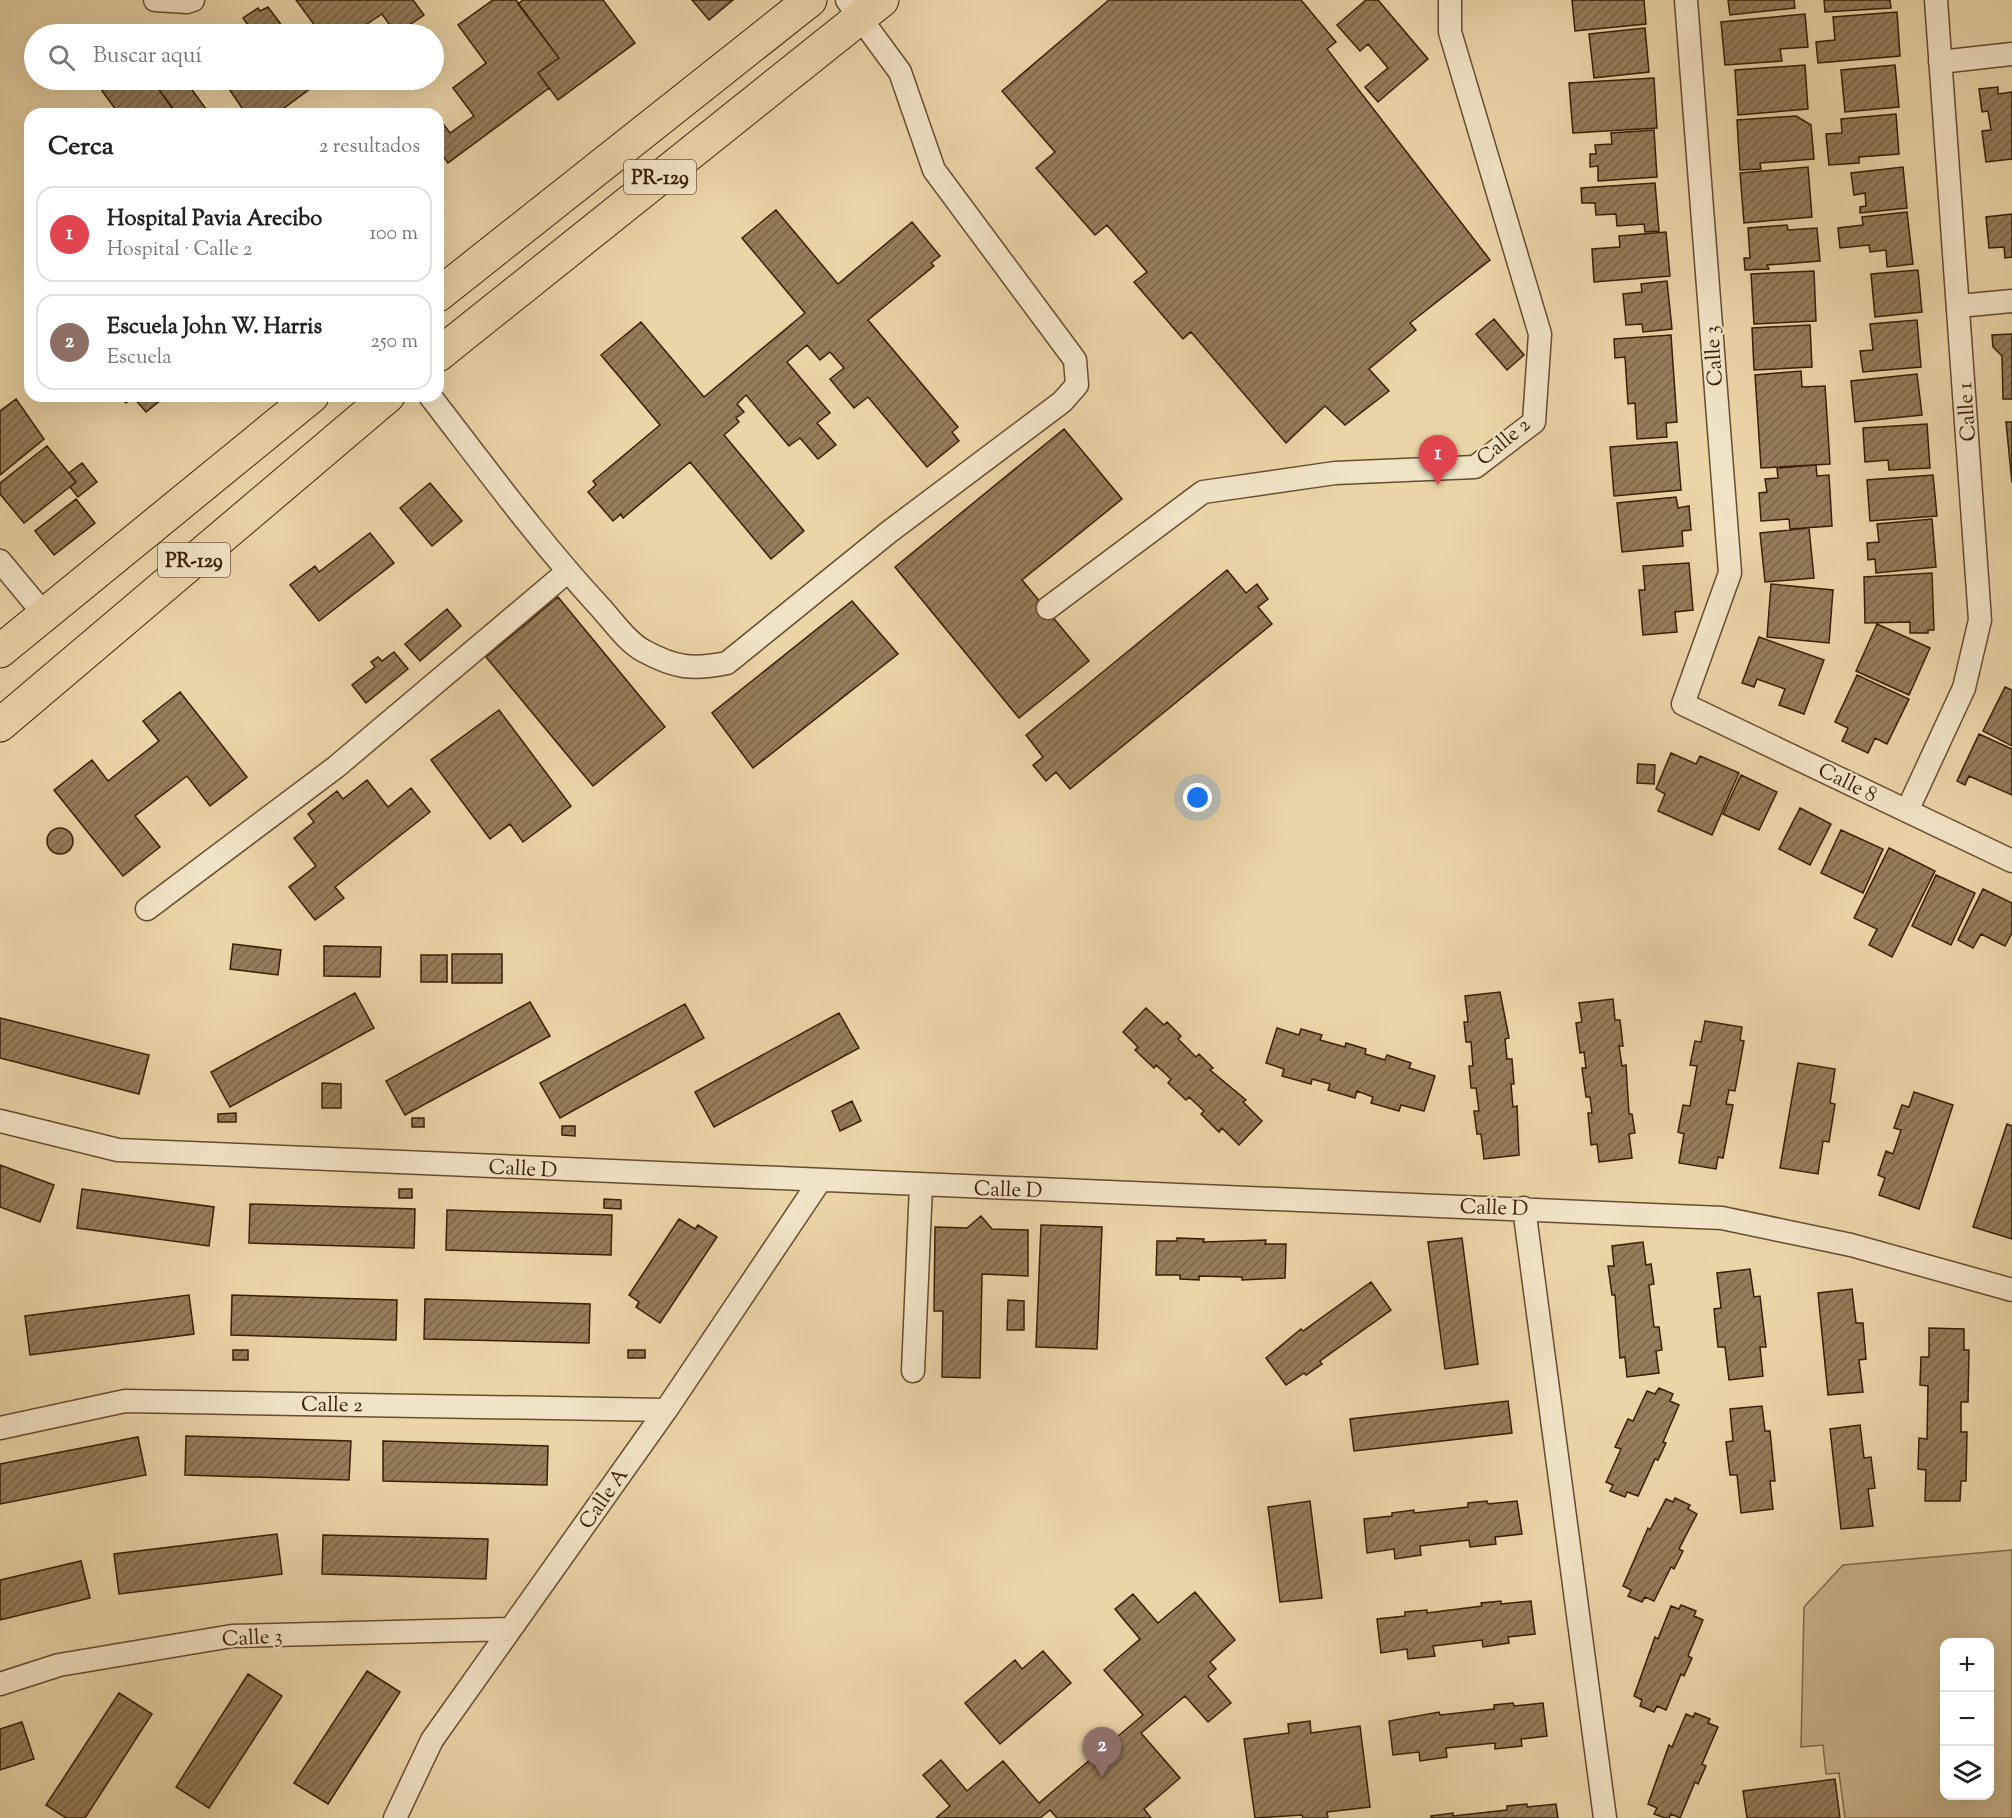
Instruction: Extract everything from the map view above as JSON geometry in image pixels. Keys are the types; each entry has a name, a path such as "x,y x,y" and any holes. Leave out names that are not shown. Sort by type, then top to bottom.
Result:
{"main road":[{"name":"PR-129","path":"444,290 810,0"},
{"name":"PR-129","path":"444,350 863,6"},
{"name":"PR-129","path":"0,651 305,402"},
{"name":"PR-129","path":"0,725 381,402"}],"street":[{"path":"155,0 186,2 193,0"},
{"name":"Calle 2","path":"1048,608 1203,492 1335,473 1475,467 1534,422 1540,334 1450,32 1450,0"},
{"name":"Calle 3","path":"1683,704 1730,573 1686,0"},
{"name":"Calle 1","path":"1907,811 1964,688 1980,620 1936,0"},
{"path":"435,402 567,572 642,650 676,666 699,669 727,663 888,532 1062,402 1077,385 1075,360 934,170 900,72 863,6"},
{"path":"1940,62 2012,54"},
{"path":"1959,306 2012,301"},
{"path":"0,561 44,614"},
{"path":"147,909 336,767 567,572"},
{"name":"Calle 8","path":"1683,704 2012,861"},
{"name":"Calle D","path":"0,1121 118,1150 819,1182 1524,1208 1722,1218 1851,1245 2012,1290"},
{"name":"Calle A","path":"395,1818 432,1740 666,1410 819,1182"},
{"path":"913,1371 921,1185"},
{"path":"1524,1208 1605,1818"},
{"name":"Calle 2","path":"0,1428 125,1401 666,1410"},
{"name":"Calle 3","path":"0,1684 59,1665 232,1636 510,1629"}],"shaded area":[{"path":"2012,1550 2012,1818 1845,1818 1839,1773 1826,1774 1823,1745 1801,1747 1804,1607 1843,1565"}],"building":[{"path":"296,0 413,0 424,15 411,24 389,24 382,14 367,24 314,24"},
{"path":"493,0 516,0 559,58 538,73 549,88 448,163 444,157 444,125 450,133 474,116 453,88 486,63 458,25"},
{"path":"523,0 603,0 635,43 558,100 538,73 559,58 518,4"},
{"path":"692,0 733,0 709,20"},
{"path":"1109,0 1301,0 1336,42 1327,49 1490,260 1410,323 1416,330 1369,369 1389,391 1345,425 1325,406 1286,443 1191,332 1183,339 1134,282 1147,272 1107,225 1095,235 1036,168 1055,152 1002,91"},
{"path":"1366,0 1378,0 1428,59 1378,102 1365,87 1388,68 1368,44 1360,51 1337,25"},
{"path":"1572,0 1644,0 1646,24 1575,31"},
{"path":"1728,0 1794,0 1795,8 1730,15"},
{"path":"1824,0 1890,0 1891,8 1825,12"},
{"path":"268,7 281,24 247,24 243,18 258,8 260,11"},
{"path":"1897,12 1900,56 1818,63 1816,42 1835,40 1833,17"},
{"path":"1805,14 1808,47 1780,49 1782,61 1725,65 1721,22"},
{"path":"1645,28 1649,72 1594,78 1589,34"},
{"path":"1805,65 1808,109 1738,115 1735,70"},
{"path":"1895,65 1899,107 1845,112 1841,70"},
{"path":"1654,78 1657,128 1573,133 1569,83"},
{"path":"1998,87 1998,94 2012,92 2012,159 1986,162 1982,131 1991,130 1988,111 1982,112 1979,89"},
{"path":"159,90 172,108 115,108 102,91"},
{"path":"159,90 192,90 205,108 173,108"},
{"path":"230,90 308,90 284,108 242,108"},
{"path":"1896,114 1899,154 1859,157 1859,163 1829,165 1826,134 1842,133 1841,119"},
{"path":"1796,116 1811,125 1814,159 1760,163 1761,169 1740,170 1737,120"},
{"path":"1654,130 1657,177 1598,181 1598,166 1590,167 1590,154 1596,154 1595,145 1612,144 1611,133"},
{"path":"1808,167 1812,217 1744,223 1740,173"},
{"path":"1903,167 1907,208 1860,213 1860,207 1866,206 1865,193 1854,195 1851,173"},
{"path":"1655,183 1659,231 1645,232 1644,224 1617,226 1616,214 1596,215 1595,203 1582,203 1581,188"},
{"path":"776,210 838,284 912,222 940,256 931,263 934,266 868,320 958,427 952,432 959,441 927,467 868,397 854,408 830,379 844,368 830,352 820,360 807,345 787,362 830,413 817,423 836,445 818,459 800,438 789,446 746,395 737,404 744,412 736,418 739,422 724,435 804,531 771,559 690,462 623,518 621,514 613,521 588,492 596,485 593,481 660,425 601,355 641,322 704,397 805,313 742,238"},
{"path":"1907,212 1913,264 1887,267 1886,250 1870,252 1869,245 1840,248 1838,228 1863,225 1862,217"},
{"path":"2012,214 2012,257 2005,258 2004,247 1989,248 1986,217"},
{"path":"1787,225 1788,230 1817,228 1820,261 1767,265 1769,269 1745,270 1744,258 1750,258 1748,228"},
{"path":"1666,232 1670,276 1594,282 1592,249 1620,247 1619,236"},
{"path":"1918,270 1922,312 1875,317 1871,274"},
{"path":"1814,271 1816,321 1754,324 1751,274"},
{"path":"1667,281 1672,329 1643,332 1642,324 1626,325 1623,294 1642,292 1641,284"},
{"path":"1494,319 1524,355 1507,370 1476,334"},
{"path":"1917,320 1921,367 1863,372 1860,351 1873,350 1870,324"},
{"path":"1810,325 1812,367 1754,370 1752,328"},
{"path":"2012,334 2012,399 2003,399 2002,356 1993,347 1992,335"},
{"path":"1671,335 1677,422 1666,423 1667,437 1637,439 1635,403 1628,404 1625,357 1615,358 1614,339"},
{"path":"1801,371 1802,387 1825,386 1830,464 1761,468 1755,375"},
{"path":"1917,374 1922,415 1855,422 1851,381"},
{"path":"16,399 44,439 0,475 0,411"},
{"path":"137,402 158,402 146,412"},
{"path":"2006,422 2012,422 2012,483"},
{"path":"1927,424 1930,468 1889,470 1888,460 1865,462 1863,428"},
{"path":"1064,429 1122,499 1022,580 1089,661 1019,718 895,567"},
{"path":"1677,442 1681,490 1614,496 1610,447"},
{"path":"47,446 76,482 24,523 0,494 0,483"},
{"path":"82,463 97,482 78,497 70,487 76,482 69,473"},
{"path":"1816,465 1817,476 1829,475 1832,526 1790,529 1789,519 1761,521 1759,493 1767,492 1765,479 1778,478 1777,468"},
{"path":"1933,475 1937,516 1870,521 1867,480"},
{"path":"430,483 462,521 432,546 400,508"},
{"path":"1676,497 1678,508 1689,506 1691,530 1682,531 1683,546 1622,552 1617,503"},
{"path":"76,499 95,523 54,555 35,531"},
{"path":"1932,519 1936,567 1876,573 1875,559 1868,560 1867,543 1879,542 1877,524"},
{"path":"1809,528 1814,578 1765,582 1760,533"},
{"path":"370,533 394,563 319,621 290,585 315,566 319,572"},
{"path":"1689,563 1693,610 1675,612 1677,632 1643,635 1639,590 1645,590 1643,566"},
{"path":"1227,570 1246,593 1257,584 1268,599 1258,607 1272,624 1070,789 1056,772 1046,781 1033,765 1043,757 1026,735"},
{"path":"1932,573 1934,630 1928,630 1928,633 1910,633 1910,622 1865,623 1864,577"},
{"path":"1771,584 1833,590 1829,643 1767,637"},
{"path":"558,597 665,727 593,786 486,657"},
{"path":"852,601 898,654 753,768 712,713"},
{"path":"447,609 461,626 420,661 405,644"},
{"path":"1877,624 1930,648 1909,695 1856,671"},
{"path":"1759,637 1824,660 1804,714 1779,705 1785,689 1757,679 1754,687 1742,683"},
{"path":"394,652 408,669 366,703 352,685 375,667 371,662 378,657 382,661"},
{"path":"1857,675 1909,699 1887,744 1875,738 1868,753 1842,741 1848,728 1835,722"},
{"path":"2005,687 2012,690 2012,746 1983,731"},
{"path":"180,692 247,777 210,806 187,776 135,816 160,847 123,876 54,790 92,760 108,781 159,741 143,721"},
{"path":"499,710 571,806 523,842 510,824 490,839 431,760"},
{"path":"1979,734 2012,749 2012,795 1969,776 1965,785 1957,781"},
{"path":"1671,753 1696,764 1700,756 1739,773 1712,835 1658,811 1665,794 1656,789"},
{"path":"1638,764 1655,765 1654,784 1637,783"},
{"path":"1741,775 1777,792 1759,830 1723,814"},
{"path":"367,780 388,807 411,788 430,812 335,887 344,898 315,920 289,887 316,866 294,838 314,822 308,814 337,791 343,799"},
{"path":"1800,808 1831,824 1810,865 1779,849"},
{"path":"60,828 69,832 73,841 69,850 60,854 51,850 47,841 51,832"},
{"path":"1841,830 1883,849 1863,893 1821,873"},
{"path":"1889,848 1935,871 1892,957 1869,945 1877,929 1854,918"},
{"path":"1936,875 1975,893 1951,945 1912,926"},
{"path":"1983,889 2012,903 2012,933 2005,946 1981,934 1973,948 1958,940"},
{"path":"233,944 281,950 278,975 230,969"},
{"path":"324,946 381,947 380,977 324,976"},
{"path":"452,954 502,954 502,983 452,983"},
{"path":"421,955 447,955 447,982 421,982"},
{"path":"1500,992 1509,1038 1505,1039 1507,1059 1512,1059 1514,1084 1511,1084 1513,1107 1517,1106 1519,1155 1484,1159 1481,1134 1477,1134 1474,1111 1479,1111 1476,1088 1471,1088 1469,1066 1473,1066 1471,1042 1466,1042 1464,1022 1468,1022 1465,996"},
{"path":"355,993 374,1028 230,1107 211,1072"},
{"path":"1613,999 1615,1020 1620,1020 1623,1046 1619,1046 1622,1066 1626,1065 1629,1114 1632,1114 1635,1133 1629,1134 1632,1158 1599,1162 1597,1144 1591,1145 1588,1113 1592,1113 1590,1097 1586,1097 1582,1068 1586,1068 1584,1052 1580,1053 1576,1023 1582,1022 1579,1003"},
{"path":"530,1002 550,1036 405,1115 386,1081"},
{"path":"685,1004 704,1038 560,1118 540,1083"},
{"path":"1146,1008 1164,1025 1167,1022 1181,1036 1178,1039 1196,1057 1199,1054 1213,1068 1210,1070 1246,1100 1243,1102 1262,1121 1239,1145 1222,1128 1219,1132 1201,1114 1204,1111 1189,1097 1186,1100 1168,1083 1171,1079 1156,1065 1154,1068 1135,1050 1138,1047 1123,1032"},
{"path":"839,1013 859,1048 714,1127 695,1092"},
{"path":"0,1018 149,1055 139,1094 0,1058"},
{"path":"1705,1021 1742,1027 1740,1040 1744,1041 1735,1091 1729,1090 1726,1104 1733,1105 1723,1158 1718,1157 1716,1169 1679,1163 1684,1134 1678,1132 1683,1105 1690,1106 1697,1066 1690,1065 1695,1041 1701,1042"},
{"path":"1277,1028 1299,1035 1301,1029 1322,1035 1320,1040 1345,1047 1346,1043 1366,1049 1365,1054 1385,1060 1387,1055 1411,1063 1409,1068 1435,1076 1424,1111 1401,1105 1399,1111 1371,1103 1373,1097 1357,1091 1355,1098 1328,1090 1330,1084 1312,1079 1311,1084 1282,1076 1284,1069 1266,1063"},
{"path":"1798,1063 1835,1069 1830,1103 1835,1104 1829,1142 1823,1141 1818,1174 1780,1168"},
{"path":"322,1083 341,1084 341,1108 322,1108"},
{"path":"1914,1092 1953,1105 1919,1209 1879,1195 1885,1178 1878,1175 1886,1151 1893,1154 1901,1130 1894,1128 1902,1105 1909,1107"},
{"path":"852,1101 861,1121 840,1131 832,1111"},
{"path":"236,1113 236,1122 218,1122 218,1114"},
{"path":"412,1118 424,1118 424,1127 412,1127"},
{"path":"2007,1124 2012,1126 2012,1239 1973,1227"},
{"path":"562,1126 575,1126 575,1136 562,1135"},
{"path":"0,1165 54,1185 40,1222 0,1207"},
{"path":"82,1189 214,1207 209,1246 77,1228"},
{"path":"399,1189 412,1189 412,1198 399,1198"},
{"path":"604,1199 621,1200 621,1209 604,1208"},
{"path":"250,1204 415,1209 414,1248 249,1243"},
{"path":"447,1210 612,1215 611,1255 446,1250"},
{"path":"981,1216 992,1229 1028,1230 1028,1276 982,1274 980,1378 942,1377 943,1311 934,1311 935,1227 967,1228"},
{"path":"679,1219 695,1229 698,1225 717,1237 660,1323 636,1307 639,1302 629,1295"},
{"path":"1041,1225 1102,1227 1097,1349 1036,1347"},
{"path":"1177,1238 1204,1239 1203,1242 1266,1240 1265,1244 1286,1244 1285,1278 1242,1280 1242,1277 1199,1276 1199,1280 1180,1279 1180,1275 1156,1275 1157,1241 1177,1241"},
{"path":"1462,1238 1478,1364 1445,1369 1428,1242"},
{"path":"1643,1242 1646,1265 1651,1264 1654,1284 1649,1285 1654,1327 1659,1327 1662,1350 1656,1351 1659,1373 1627,1377 1625,1357 1620,1358 1615,1295 1612,1295 1608,1266 1614,1266 1612,1246"},
{"path":"1750,1269 1754,1297 1760,1296 1766,1347 1760,1347 1763,1376 1729,1380 1725,1347 1718,1347 1714,1309 1721,1308 1717,1273"},
{"path":"1371,1282 1391,1310 1320,1361 1322,1364 1286,1385 1266,1358 1301,1329 1303,1331"},
{"path":"1852,1289 1856,1323 1863,1323 1866,1359 1859,1360 1863,1392 1828,1395 1818,1293"},
{"path":"189,1295 194,1334 30,1355 25,1316"},
{"path":"232,1295 397,1300 396,1340 231,1335"},
{"path":"425,1299 590,1304 589,1343 424,1339"},
{"path":"1008,1300 1024,1301 1024,1330 1007,1330"},
{"path":"1929,1328 1964,1329 1964,1350 1969,1350 1968,1402 1961,1402 1961,1432 1967,1432 1966,1481 1961,1481 1960,1501 1925,1501 1926,1470 1918,1469 1919,1438 1927,1439 1928,1386 1920,1385 1921,1357 1929,1357"},
{"path":"233,1350 248,1350 248,1360 233,1360"},
{"path":"628,1350 645,1350 645,1358 628,1358"},
{"path":"1659,1388 1673,1394 1670,1401 1679,1405 1663,1442 1666,1443 1658,1460 1655,1459 1638,1496 1627,1492 1625,1497 1610,1491 1613,1485 1606,1482 1621,1449 1615,1447 1628,1419 1633,1421 1647,1391 1655,1394"},
{"path":"1508,1401 1512,1433 1354,1451 1350,1419"},
{"path":"1762,1406 1765,1431 1770,1431 1775,1481 1770,1481 1773,1509 1741,1513 1737,1475 1730,1475 1726,1442 1733,1441 1730,1409"},
{"path":"1860,1425 1864,1458 1871,1457 1875,1488 1868,1489 1873,1526 1841,1529 1830,1429"},
{"path":"186,1436 351,1441 349,1480 185,1475"},
{"path":"138,1437 146,1475 0,1504 0,1464"},
{"path":"383,1441 548,1446 547,1485 383,1481"},
{"path":"1675,1498 1690,1505 1688,1509 1697,1514 1679,1549 1683,1551 1674,1569 1671,1567 1654,1601 1645,1597 1642,1602 1628,1596 1631,1590 1623,1586 1648,1528 1650,1530 1666,1499 1673,1502"},
{"path":"1310,1501 1322,1598 1280,1602 1268,1507"},
{"path":"1487,1501 1488,1504 1517,1501 1522,1534 1495,1537 1496,1544 1470,1547 1469,1540 1420,1546 1421,1555 1395,1559 1394,1549 1367,1553 1364,1519 1392,1516 1392,1513 1414,1510 1414,1513 1468,1507 1468,1503"},
{"path":"277,1534 282,1574 119,1594 114,1554"},
{"path":"323,1535 488,1539 486,1579 322,1574"},
{"path":"81,1561 90,1598 0,1620 0,1580"},
{"path":"1195,1592 1235,1640 1210,1662 1216,1669 1208,1676 1231,1703 1208,1722 1185,1696 1141,1733 1180,1778 1144,1809 1151,1818 1057,1818 1050,1810 1040,1818 936,1818 950,1806 923,1775 941,1760 967,1791 1003,1761 1039,1803 1143,1715 1104,1670 1140,1639 1115,1609 1133,1594 1158,1623"},
{"path":"1501,1601 1501,1604 1531,1601 1535,1634 1508,1637 1509,1643 1483,1647 1482,1640 1433,1646 1435,1656 1408,1659 1407,1649 1381,1653 1377,1619 1405,1616 1405,1612 1427,1610 1427,1613 1482,1606 1481,1603"},
{"path":"1681,1605 1696,1611 1694,1616 1703,1620 1688,1656 1692,1658 1684,1676 1681,1674 1666,1710 1657,1706 1654,1712 1640,1706 1642,1700 1634,1696 1655,1637 1658,1639 1671,1606 1679,1609"},
{"path":"1043,1651 1071,1683 1000,1744 965,1703 1015,1660 1022,1669"},
{"path":"367,1671 400,1692 328,1804 294,1783"},
{"path":"248,1674 282,1696 209,1808 176,1787"},
{"path":"119,1693 152,1714 85,1818 66,1818 46,1805"},
{"path":"1513,1703 1514,1706 1543,1703 1547,1736 1521,1739 1522,1746 1495,1749 1495,1743 1446,1748 1447,1757 1420,1761 1419,1752 1393,1755 1389,1721 1439,1712 1440,1715 1494,1709 1494,1705"},
{"path":"1695,1713 1710,1719 1708,1723 1718,1727 1702,1764 1706,1766 1698,1784 1695,1782 1680,1818 1671,1814 1669,1818 1665,1818 1654,1814 1657,1808 1648,1804 1669,1745 1672,1747 1686,1714 1693,1717"},
{"path":"1310,1721 1311,1733 1360,1726 1370,1807 1327,1812 1328,1818 1303,1818 1302,1815 1255,1818 1244,1739 1289,1733 1288,1724"},
{"path":"22,1722 34,1759 0,1770 0,1729"},
{"path":"1835,1779 1840,1818 1747,1818 1743,1791"},
{"path":"1527,1804 1527,1807 1556,1804 1558,1818 1431,1818 1431,1816 1453,1813 1453,1816 1507,1810 1507,1806"}],"place":[{"name":"Hospital Pavia Arecibo","path":"1438,485"},
{"name":"Escuela John W. Harris","path":"1102,1777"}]}
